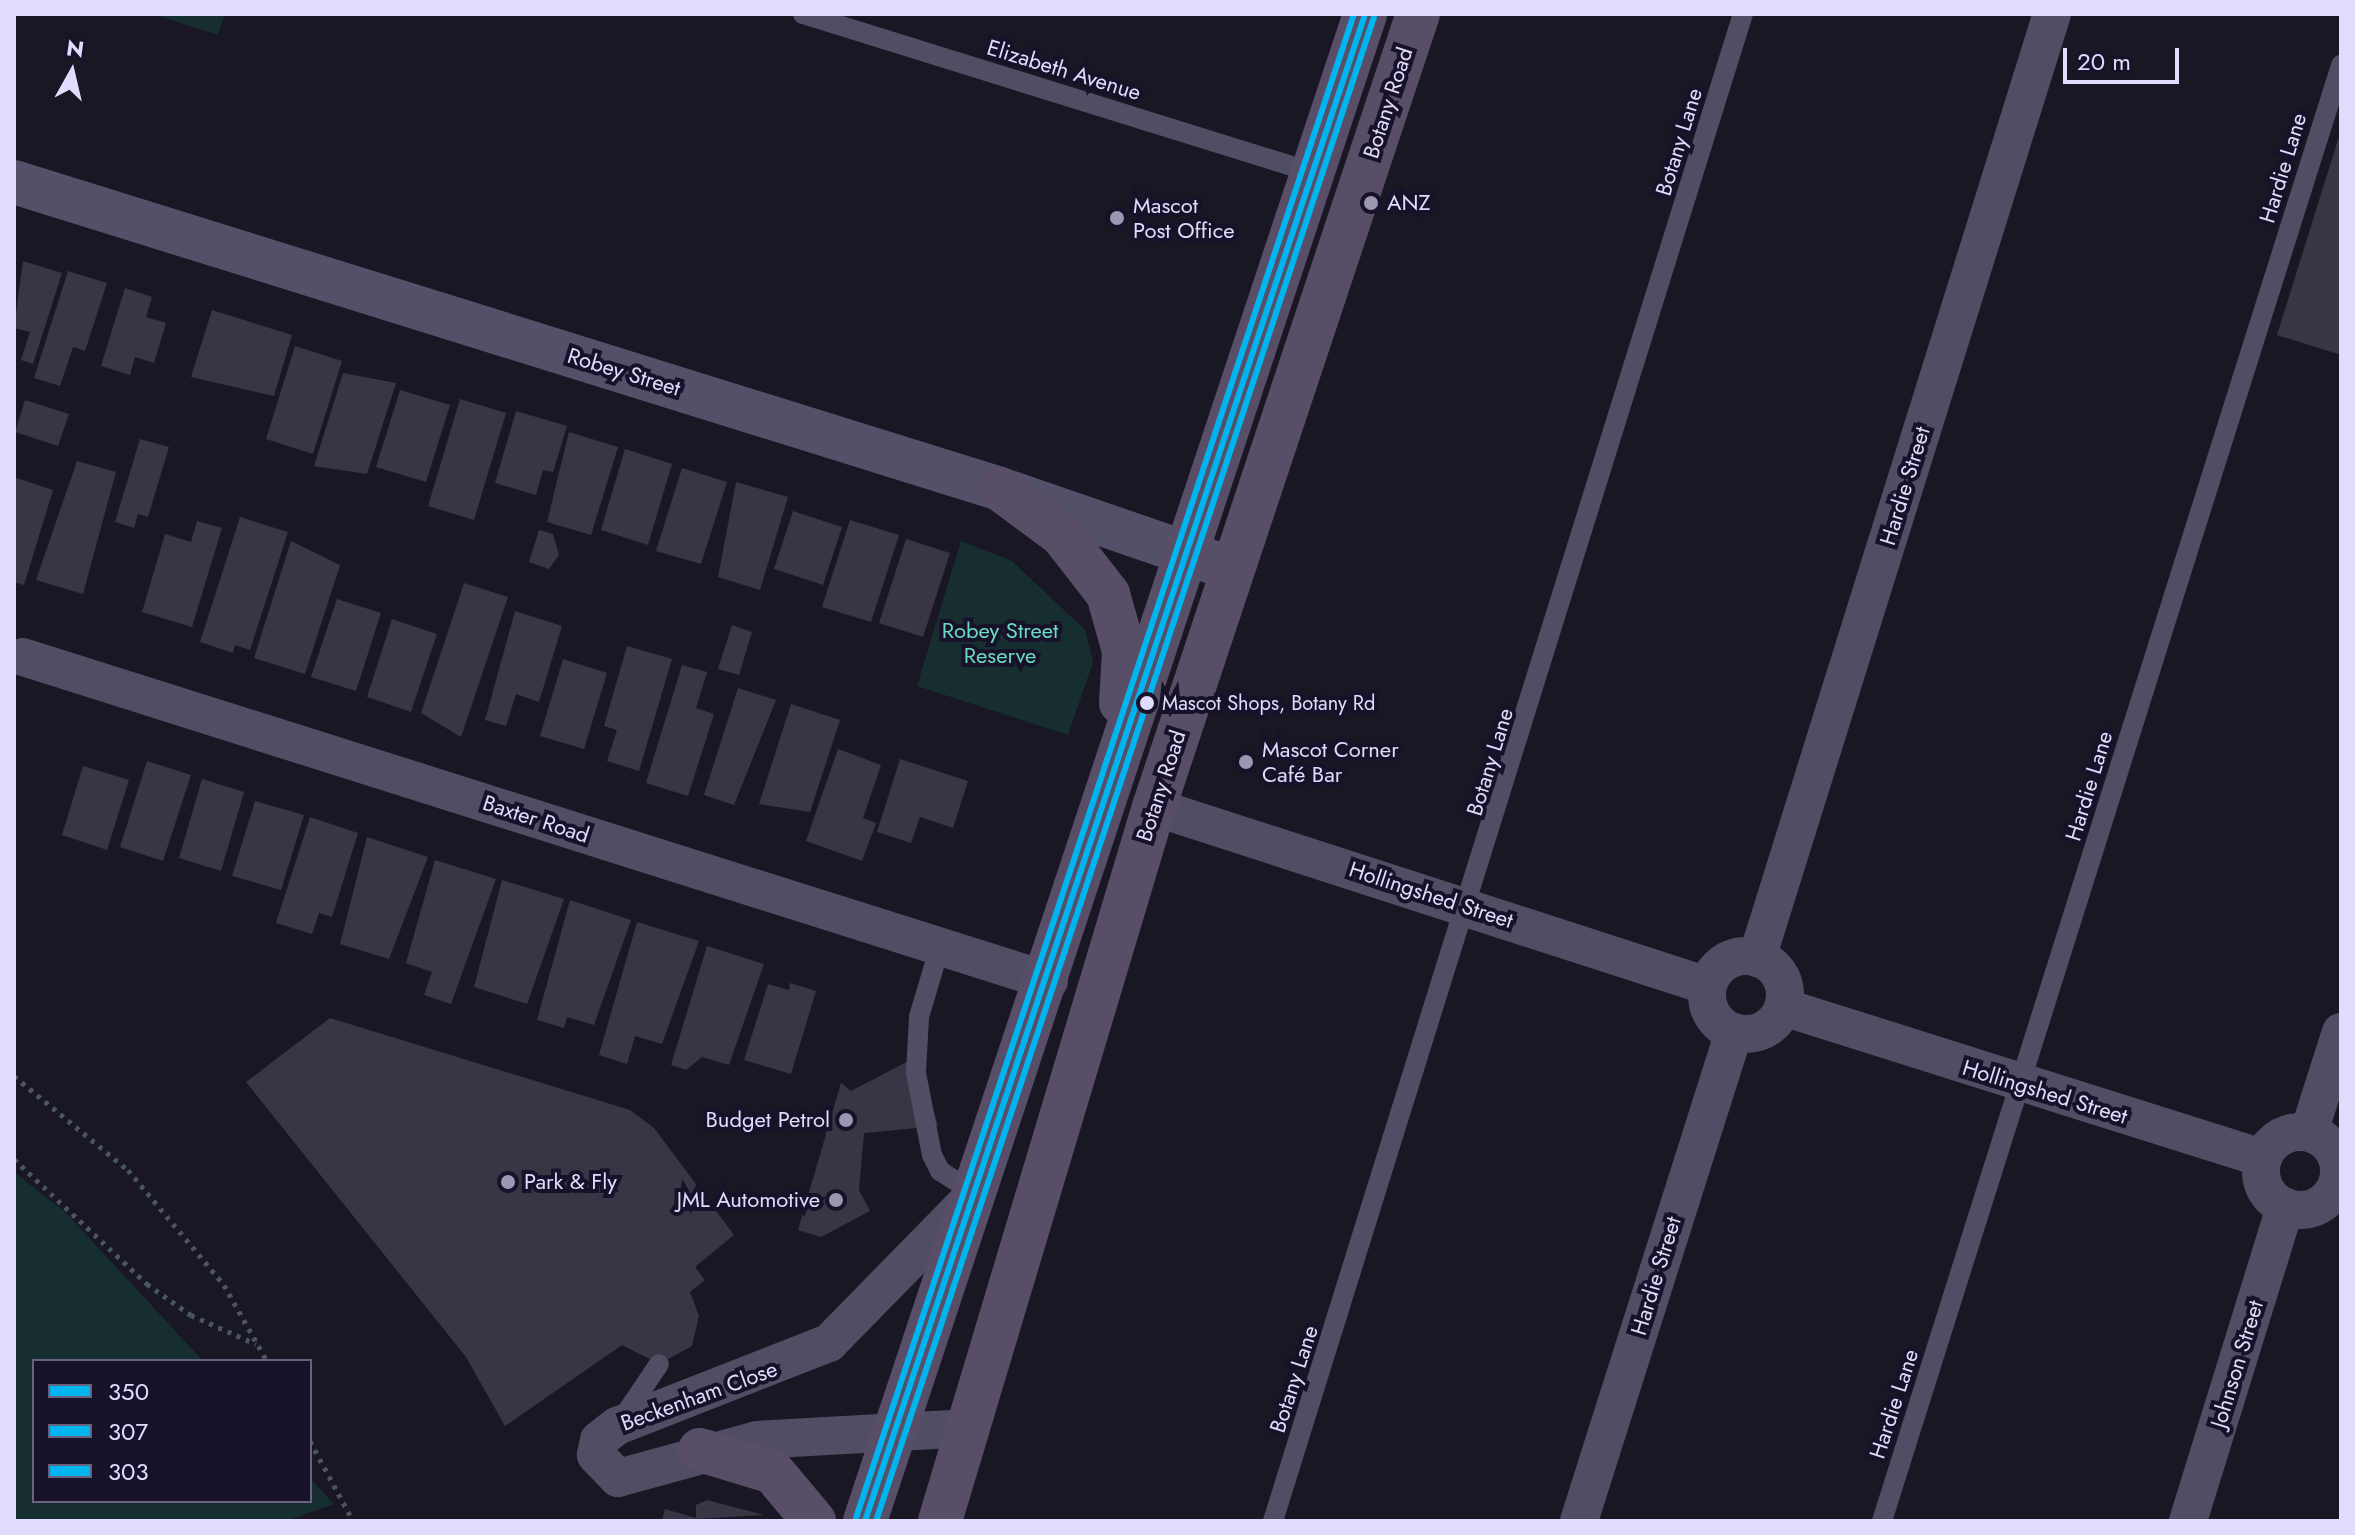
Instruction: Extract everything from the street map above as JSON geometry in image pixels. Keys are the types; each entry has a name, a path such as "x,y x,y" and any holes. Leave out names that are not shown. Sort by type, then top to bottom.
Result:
{"main road":[{"path":"865,1521 1049,981 1182,552 1365,14"},
{"name":"Botany Road","path":"940,1521 1154,807 1418,14"},
{"path":"1000,489 1092,568 1119,621 1121,714 1111,788"},
{"path":"700,1450 773,1472 814,1521"}],"street":[{"name":"Hardie Street","path":"1757,958 2052,14"},
{"name":"Robey Street","path":"14,182 1000,489 1232,569"},
{"name":"Baxter Road","path":"23,657 1049,981"},
{"name":"Hollingshed Street","path":"1154,807 1708,986"},
{"path":"1757,958 1781,977 1783,1007 1758,1032 1734,1032 1715,1019 1708,986 1721,965 1757,958"},
{"name":"Hollingshed Street","path":"1783,1007 2019,1086 2262,1158"},
{"name":"Hardie Street","path":"1579,1521 1734,1032"},
{"path":"2309,1132 2341,1032"},
{"path":"2309,1132 2330,1146 2339,1182 2323,1203 2285,1207 2262,1181 2262,1158 2286,1134 2309,1132"},
{"name":"Beckenham Close","path":"898,1429 700,1450 618,1478 596,1455 599,1440 617,1426 829,1343 975,1193"},
{"name":"Johnson Street","path":"2188,1521 2285,1207"},
{"path":"898,1429 970,1428"}],"lane":[{"name":"Elizabeth Avenue","path":"803,14 1311,172"},
{"name":"Botany Lane","path":"1273,1521 1470,907 1743,14"},
{"name":"Hardie Lane","path":"1882,1521 2341,65"},
{"path":"940,946 919,1017 916,1073 932,1155 940,1171 975,1193"},
{"path":"617,1426 659,1364"}],"path":[{"path":"14,1076 128,1170 224,1285 266,1359"},
{"path":"14,1159 147,1284 191,1315 257,1344"},
{"path":"312,1445 353,1521"}],"green space":[{"path":"152,14 225,14 218,35"},
{"name":"Robey Street Reserve","path":"961,541 1012,561 1085,630 1093,662 1068,735 917,686"},
{"path":"14,1172 65,1212 201,1359 32,1359 32,1503 312,1503 312,1480 334,1504 286,1521 14,1521"}],"building":[{"path":"2341,130 2341,355 2277,335"},
{"path":"23,261 62,273 33,364 21,360 30,332 14,328"},
{"path":"68,271 107,283 85,351 73,347 60,386 34,378"},
{"path":"125,288 152,297 146,317 166,323 154,363 135,357 130,375 101,366"},
{"path":"212,310 292,335 274,396 191,377"},
{"path":"295,346 342,361 313,454 266,439"},
{"path":"343,373 396,383 367,474 314,466"},
{"path":"400,390 450,405 426,482 376,467"},
{"path":"460,399 506,413 474,520 428,506"},
{"path":"25,400 69,414 58,446 15,432"},
{"path":"516,411 567,426 553,472 543,470 536,495 495,483"},
{"path":"569,432 618,447 591,535 547,522"},
{"path":"140,439 169,447 148,517 138,514 134,528 115,522"},
{"path":"625,449 672,464 648,545 601,530"},
{"path":"77,461 116,472 83,594 36,580"},
{"path":"682,468 727,482 701,564 656,551"},
{"path":"14,477 53,490 24,585 14,582"},
{"path":"736,482 788,497 760,590 718,577"},
{"path":"793,511 842,527 823,585 774,569"},
{"path":"240,517 288,532 250,650 235,645 233,653 200,642"},
{"path":"850,520 899,535 871,622 822,607"},
{"path":"197,521 222,528 192,627 142,612 165,534 191,542"},
{"path":"539,530 553,534 559,555 549,569 529,562"},
{"path":"906,539 950,553 923,637 879,623"},
{"path":"291,541 340,565 305,674 254,658"},
{"path":"464,583 508,597 461,737 421,713"},
{"path":"337,599 381,613 356,691 311,677"},
{"path":"515,611 562,626 539,702 516,694 506,726 485,720"},
{"path":"392,619 437,634 411,712 367,697"},
{"path":"732,625 752,632 739,675 718,669"},
{"path":"627,646 672,659 639,771 607,761 617,730 604,726"},
{"path":"563,659 607,673 584,749 540,736"},
{"path":"682,665 707,672 696,708 714,714 688,796 646,783"},
{"path":"738,688 776,700 734,805 704,795"},
{"path":"791,704 840,720 810,812 759,804"},
{"path":"838,749 881,765 863,818 876,823 862,861 806,841"},
{"path":"900,759 968,781 953,828 920,817 911,843 877,832"},
{"path":"147,761 191,775 163,861 120,847"},
{"path":"83,766 129,780 107,850 62,835"},
{"path":"202,779 244,792 221,871 179,858"},
{"path":"255,801 304,815 281,890 232,876"},
{"path":"310,817 358,833 332,917 319,913 312,934 276,923"},
{"path":"367,837 428,857 389,959 340,944"},
{"path":"435,860 496,879 451,1004 424,995 432,972 406,963"},
{"path":"502,880 564,899 527,1004 474,987"},
{"path":"570,900 631,920 594,1025 567,1017 564,1028 537,1020"},
{"path":"637,922 699,941 662,1044 635,1036 627,1064 599,1055"},
{"path":"707,946 764,964 729,1065 702,1057 686,1070 671,1065"},
{"path":"790,983 816,991 791,1074 744,1060 768,984 789,990"},
{"name":"Park & Fly","path":"330,1018 630,1110 654,1128 734,1235 695,1267 705,1280 690,1292 699,1316 692,1346 659,1364 622,1345 505,1426 466,1357 246,1082"},
{"path":"918,1056 938,1126 864,1133 859,1190 870,1211 821,1237 798,1230 841,1083 851,1091"},
{"path":"707,1500 764,1515 662,1521 665,1509 696,1518 696,1505"}],"transit line":[{"name":"303","path":"856,1518 1354,14"},
{"name":"350","path":"865,1521 1365,14"},
{"name":"307","path":"876,1521 1374,17"}],"place":[{"name":"ANZ","path":"1371,203"},
{"name":"Mascot Post Office","path":"1117,218"},
{"name":"Mascot Shops, Botany Rd","path":"1147,703"},
{"name":"Mascot Corner Café Bar","path":"1246,762"},
{"name":"Budget Petrol","path":"846,1120"},
{"name":"Park & Fly","path":"508,1182"},
{"name":"JML Automotive","path":"836,1200"}]}
